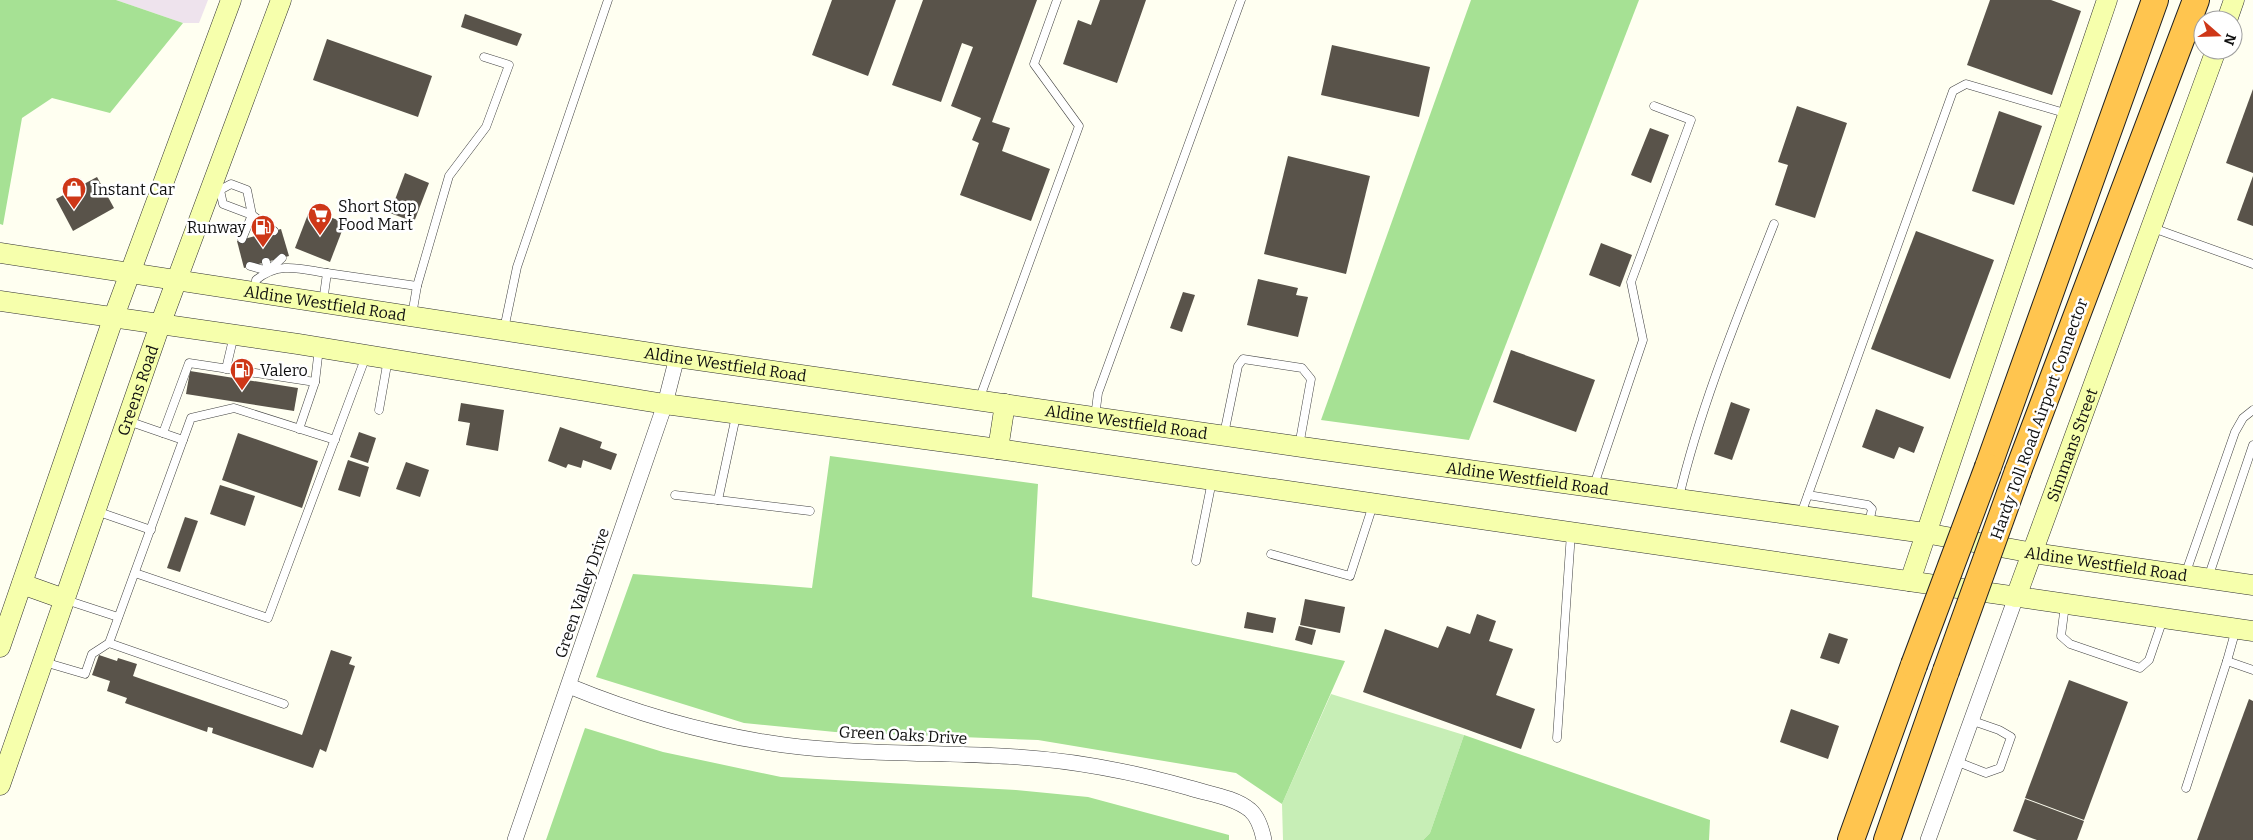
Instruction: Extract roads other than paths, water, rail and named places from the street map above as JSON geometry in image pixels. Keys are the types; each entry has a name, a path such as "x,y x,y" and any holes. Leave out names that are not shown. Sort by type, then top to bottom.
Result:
{"highway":[{"name":"Hardy Toll Road Airport Connector","path":"1851,840 1988,467 2155,0"},
{"name":"Hardy Toll Road Airport Connector","path":"1887,840 2018,471 2196,0"}],"main road":[{"path":"0,647 113,319 231,0"},
{"name":"Greens Road","path":"0,785 160,325 176,281 216,189 281,0"},
{"path":"1910,581 2060,111 2107,0"},
{"name":"Simmans Street","path":"2016,597 2153,228 2212,60"},
{"name":"Aldine Westfield Road","path":"0,253 677,357 1224,436 1925,533 2033,553 2253,584"},
{"path":"0,301 319,348 664,404 998,449 1373,505 2245,630"},
{"path":"998,449 1005,404"},
{"path":"22,584 64,599"}],"street":[{"name":"Green Valley Drive","path":"515,840 664,404 677,357"},
{"name":"Simmans Street","path":"1928,840 1973,722 2016,597"},
{"name":"Green Oaks Drive","path":"569,686 608,702 672,721 785,745 926,755 1018,757 1093,765 1165,781 1238,802 1251,811 1258,820 1264,840"}],"lane":[{"path":"504,330 517,267 608,0"},
{"path":"979,400 1078,126 1034,64 1057,0"},
{"path":"1095,417 1098,393 1242,0"},
{"path":"412,317 417,286 448,176 486,127 509,65 484,57"},
{"path":"1800,516 1953,91 1966,84 2060,111"},
{"path":"1593,487 1643,340 1631,282 1691,120 1654,106"},
{"path":"259,235 252,215 247,190 231,184 216,189 222,204 252,215 274,231"},
{"path":"242,239 252,215"},
{"path":"1679,499 1687,466 1728,344 1774,224"},
{"path":"2153,228 2253,264"},
{"path":"254,293 256,280 282,258"},
{"path":"266,262 268,271"},
{"path":"250,266 268,271 288,267 417,286"},
{"path":"322,303 327,273"},
{"path":"226,369 234,336"},
{"path":"299,429 315,382 319,348"},
{"path":"135,573 268,618 366,356"},
{"path":"379,410 388,359"},
{"path":"1224,436 1238,366 1242,359 1302,368 1311,379 1299,446"},
{"path":"163,433 189,363 315,382"},
{"path":"42,661 85,674 92,654 109,643 190,418 234,408 334,440"},
{"path":"2185,575 2235,432 2243,418 2253,410"},
{"path":"718,500 737,414"},
{"path":"127,420 183,440"},
{"path":"2208,578 2253,445"},
{"path":"1196,561 1212,481"},
{"path":"675,495 810,511"},
{"path":"1808,495 1868,505 1872,509 1869,526"},
{"path":"1271,554 1350,576 1373,505"},
{"path":"95,511 150,530"},
{"path":"1557,738 1570,533"},
{"path":"64,599 118,617"},
{"path":"2065,604 2061,636 2070,644 2140,668 2149,660 2163,619"},
{"path":"2186,788 2227,661 2245,630"},
{"path":"109,643 284,704"},
{"path":"2227,661 2253,670"},
{"path":"1958,762 1986,773 2000,768 2011,737 1999,730 1973,722"}],"place":[{"name":"Instant Car","path":"74,210"},
{"name":"Short Stop Food Mart","path":"320,236"},
{"name":"Runway","path":"263,248"},
{"name":"Valero","path":"242,391"}]}
